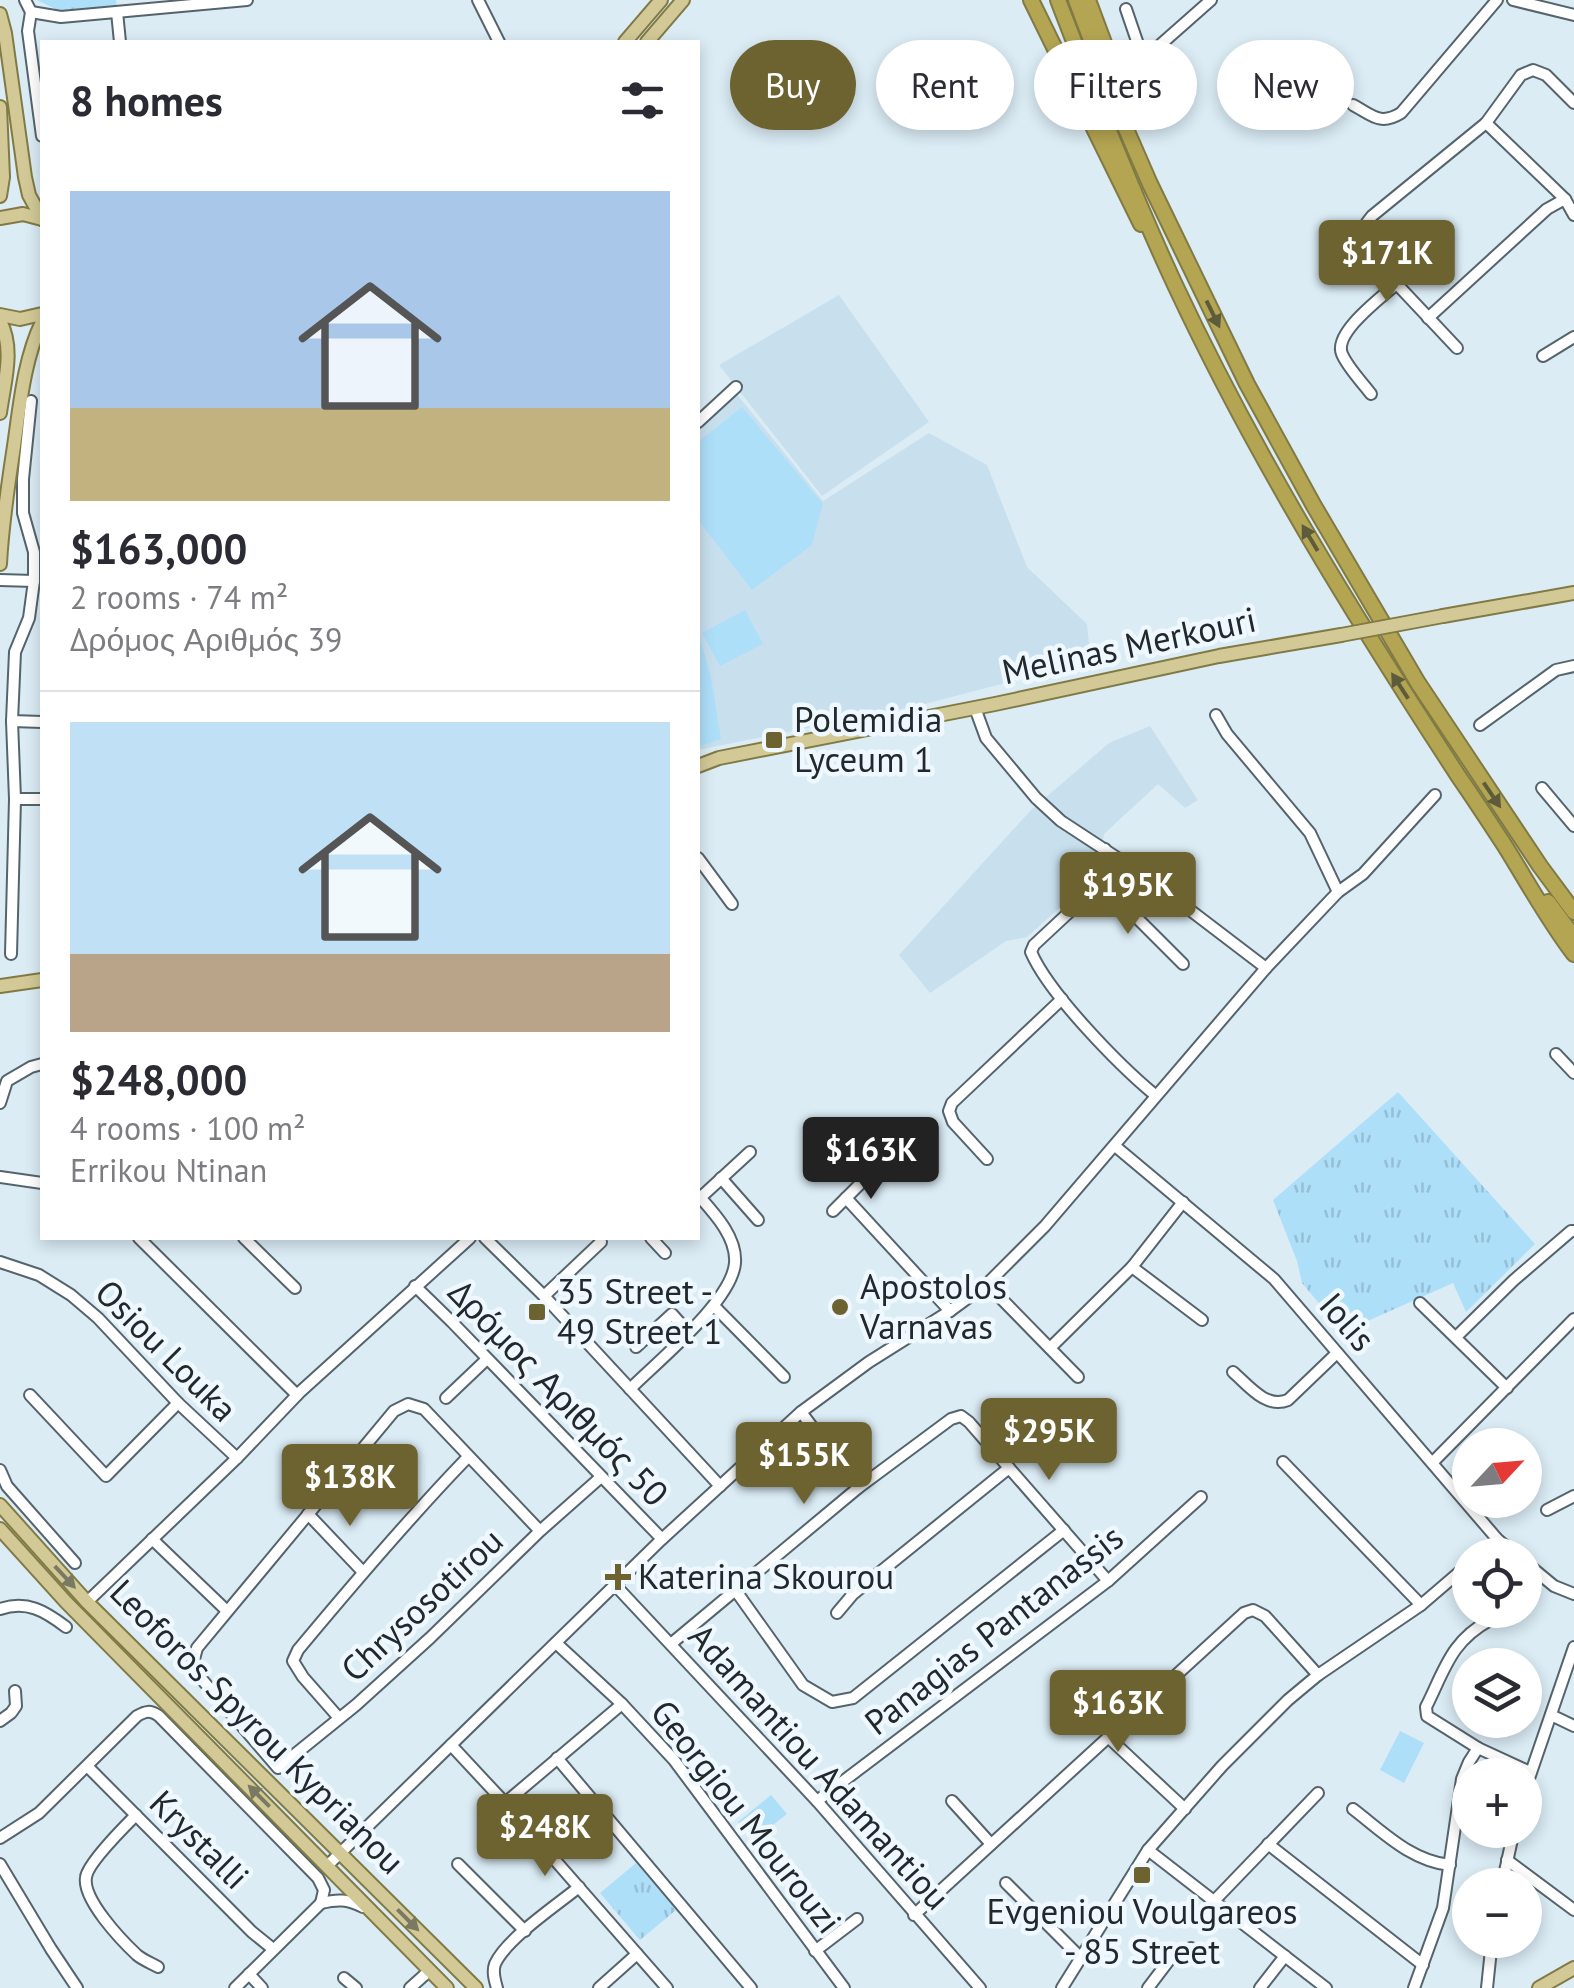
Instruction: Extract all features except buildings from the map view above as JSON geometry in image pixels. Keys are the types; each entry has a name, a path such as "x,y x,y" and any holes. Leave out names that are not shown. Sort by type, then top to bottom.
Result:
{"highway":[{"path":"1031,0 1130,204 1295,513 1370,638 1574,954"},
{"path":"1058,0 1176,286"},
{"path":"1076,0 1116,106 1246,384 1444,724 1574,912"},
{"path":"1088,0 1191,268"},
{"path":"1505,846 1574,937"}],"main road":[{"path":"627,40 661,0"},
{"path":"649,40 683,0"},
{"path":"0,14 25,177 40,216"},
{"path":"0,107 0,196"},
{"path":"0,218 22,214 40,219"},
{"path":"0,413 8,350 0,318 40,314"},
{"path":"0,564 21,399 40,327"},
{"name":"Melinas Merkouri","path":"700,765 1219,656 1574,593"},
{"path":"0,986 40,980"},
{"name":"Leoforos Spyrou Kyprianou","path":"0,1505 88,1602 476,1988"},
{"name":"Leoforos Spyrou Kyprianou","path":"0,1529 66,1602 447,1988"},
{"path":"0,1540 14,1546"},
{"path":"1539,1988 1574,1968"}],"street":[{"path":"40,121 28,6 62,16 247,0"},
{"path":"478,0 498,40"},
{"path":"1126,9 1140,50 1151,54 1211,0"},
{"path":"1354,105 1381,120 1391,120 1401,113 1497,0"},
{"path":"1513,0 1574,15"},
{"path":"117,12 120,40"},
{"path":"5,33 28,31"},
{"path":"1458,348 1361,246 1362,229 1372,216 1486,123 1521,75 1533,70 1546,75 1574,103"},
{"path":"1486,123 1565,199 1574,214"},
{"path":"1428,318 1548,209 1565,199"},
{"path":"1372,394 1342,356 1340,344 1344,333 1396,285"},
{"path":"1543,356 1574,337"},
{"path":"700,420 736,387"},
{"path":"11,954 15,652 29,618 34,581 34,552 23,513 31,401"},
{"path":"0,580 34,581"},
{"path":"1480,725 1556,670 1574,666"},
{"path":"975,708 986,738 1036,798 1266,968"},
{"path":"1216,715 1226,734 1310,833 1338,892"},
{"path":"12,721 40,722"},
{"path":"1542,788 1574,826"},
{"path":"327,1866 615,1584 801,1412 868,1362 987,1284 1045,1226 1266,968 1338,892 1363,874 1435,795"},
{"path":"15,799 40,800"},
{"path":"1104,849 1110,871 1102,883 1031,952 1062,999 1132,1076 1156,1094"},
{"path":"700,861 732,904"},
{"path":"1102,883 1182,964"},
{"path":"987,1159 953,1122 949,1111 952,1103 1062,999"},
{"path":"1556,1054 1574,1073"},
{"path":"0,1103 6,1082 40,1065"},
{"name":"Iolis","path":"1115,1146 1274,1279 1496,1538"},
{"path":"700,1195 750,1152"},
{"path":"833,1211 881,1164"},
{"path":"0,1177 40,1183"},
{"path":"721,1178 758,1220"},
{"path":"630,1389 714,1306 728,1284 735,1262 732,1247 725,1230 700,1197"},
{"path":"846,1198 950,1311"},
{"path":"1050,1348 1132,1268 1183,1202"},
{"path":"1456,1337 1514,1280 1574,1230"},
{"path":"141,1240 296,1396"},
{"path":"246,1240 294,1288"},
{"path":"88,1602 296,1396 468,1240"},
{"path":"486,1240 544,1296 720,1486"},
{"path":"653,1240 665,1254"},
{"path":"544,1296 602,1242"},
{"name":"Osiou Louka","path":"0,1262 39,1275 71,1295 237,1458"},
{"path":"1132,1268 1202,1320"},
{"path":"987,1284 1078,1377"},
{"name":"Δρόμος Αριθμός 50","path":"414,1286 662,1539"},
{"path":"1420,1303 1507,1388"},
{"path":"714,1306 784,1377"},
{"path":"636,1347 672,1314 688,1332"},
{"path":"1433,1462 1574,1319"},
{"path":"1234,1372 1268,1401 1279,1404 1338,1353"},
{"path":"446,1398 487,1359"},
{"path":"30,1395 106,1476 178,1403"},
{"path":"152,1540 227,1612 394,1411 408,1404 424,1409 540,1532"},
{"path":"801,1412 858,1488"},
{"path":"672,1644 858,1488 951,1418 961,1416 1108,1581"},
{"path":"339,1718 293,1661 298,1650 415,1511 467,1458"},
{"path":"1282,1462 1421,1605"},
{"path":"837,1613 853,1594 1008,1468"},
{"path":"0,1470 7,1486 76,1562"},
{"name":"Chrysosotirou","path":"227,1612 197,1648 193,1663 199,1676 278,1768 430,1638 600,1477"},
{"path":"1547,1510 1574,1496"},
{"name":"Panagias Pantanassis","path":"816,1800 1108,1581 1201,1497"},
{"path":"308,1514 363,1572"},
{"path":"736,1592 804,1685 832,1702 853,1698 1064,1530"},
{"path":"1542,1576 1574,1594"},
{"path":"1062,1988 1148,1850 1259,1728 1318,1675 1421,1605 1452,1579"},
{"name":"Adamantiou Adamantiou","path":"615,1584 816,1800 980,1988"},
{"path":"0,1608 35,1606 66,1627"},
{"path":"914,1914 1244,1614 1254,1610 1265,1616 1318,1675"},
{"path":"1475,1628 1454,1648 1426,1707 1427,1716 1500,1758"},
{"name":"Georgiou Mourouzi","path":"556,1643 622,1704 674,1760 844,1988"},
{"path":"1535,1758 1574,1647"},
{"path":"0,1721 16,1706 15,1691"},
{"path":"505,1803 622,1704"},
{"path":"0,1838 39,1813 137,1716 152,1712 318,1878 324,1890 321,1903"},
{"path":"1551,1716 1574,1726"},
{"path":"1108,1738 1184,1809"},
{"path":"451,1745 666,1988"},
{"path":"1414,1988 1443,1908 1462,1778 1478,1748"},
{"path":"556,1758 751,1988"},
{"name":"Krystalli","path":"88,1767 273,1950"},
{"path":"1214,1901 1318,1793"},
{"path":"952,1801 991,1844"},
{"path":"1353,1809 1416,1856 1450,1865"},
{"path":"136,1815 89,1868 84,1880 95,1906 136,1954 158,1966"},
{"path":"1268,1844 1423,1965"},
{"path":"1505,1868 1510,1848"},
{"path":"1148,1850 1326,1988"},
{"path":"1507,1860 1574,1910"},
{"path":"0,1864 77,1988"},
{"path":"458,1864 525,1931"},
{"path":"1006,1883 1080,1957"},
{"path":"496,1985 494,1966 525,1931 580,1887"},
{"path":"236,1988 321,1903 350,1901 374,1914"},
{"path":"815,1951 857,1920"},
{"path":"1148,1988 1170,1958 1191,1948"},
{"path":"599,1988 636,1954"},
{"path":"1260,1988 1285,1956"},
{"path":"1487,1988 1490,1958"},
{"path":"410,1988 429,1971"},
{"path":"249,1974 262,1988"},
{"path":"344,1978 356,1988"}],"shaded area":[{"path":"839,295 929,422 822,496 719,365"},
{"path":"736,393 823,501 929,433 987,465 1027,567 1087,624 1090,653 1078,667 917,706 700,750 700,424"},
{"path":"1150,726 1198,800 1185,808 1158,784 1104,834 1097,874 1027,937 1006,941 930,993 899,955 1031,810 1109,743"}],"green space":[{"path":"37,0 116,0 117,8 63,13"},
{"path":"742,407 823,504 812,545 752,590 700,523 700,440"},
{"path":"745,610 763,644 720,666 702,633"},
{"path":"700,639 711,677 721,739 700,746"},
{"path":"1398,1092 1535,1244 1466,1312 1453,1283 1343,1332 1302,1283 1273,1200"},
{"path":"1400,1731 1424,1743 1404,1783 1380,1770"},
{"path":"771,1795 787,1814 753,1841 738,1822"},
{"path":"636,1863 676,1910 640,1940 600,1893"}],"place":[{"name":"Polemidia Lyceum 1","path":"774,740"},
{"name":"Apostolos Varnavas","path":"840,1307"},
{"name":"35 Street - 49 Street 1","path":"537,1312"},
{"name":"Katerina Skourou","path":"618,1577"},
{"name":"Evgeniou Voulgareos - 85 Street","path":"1142,1875"}]}
